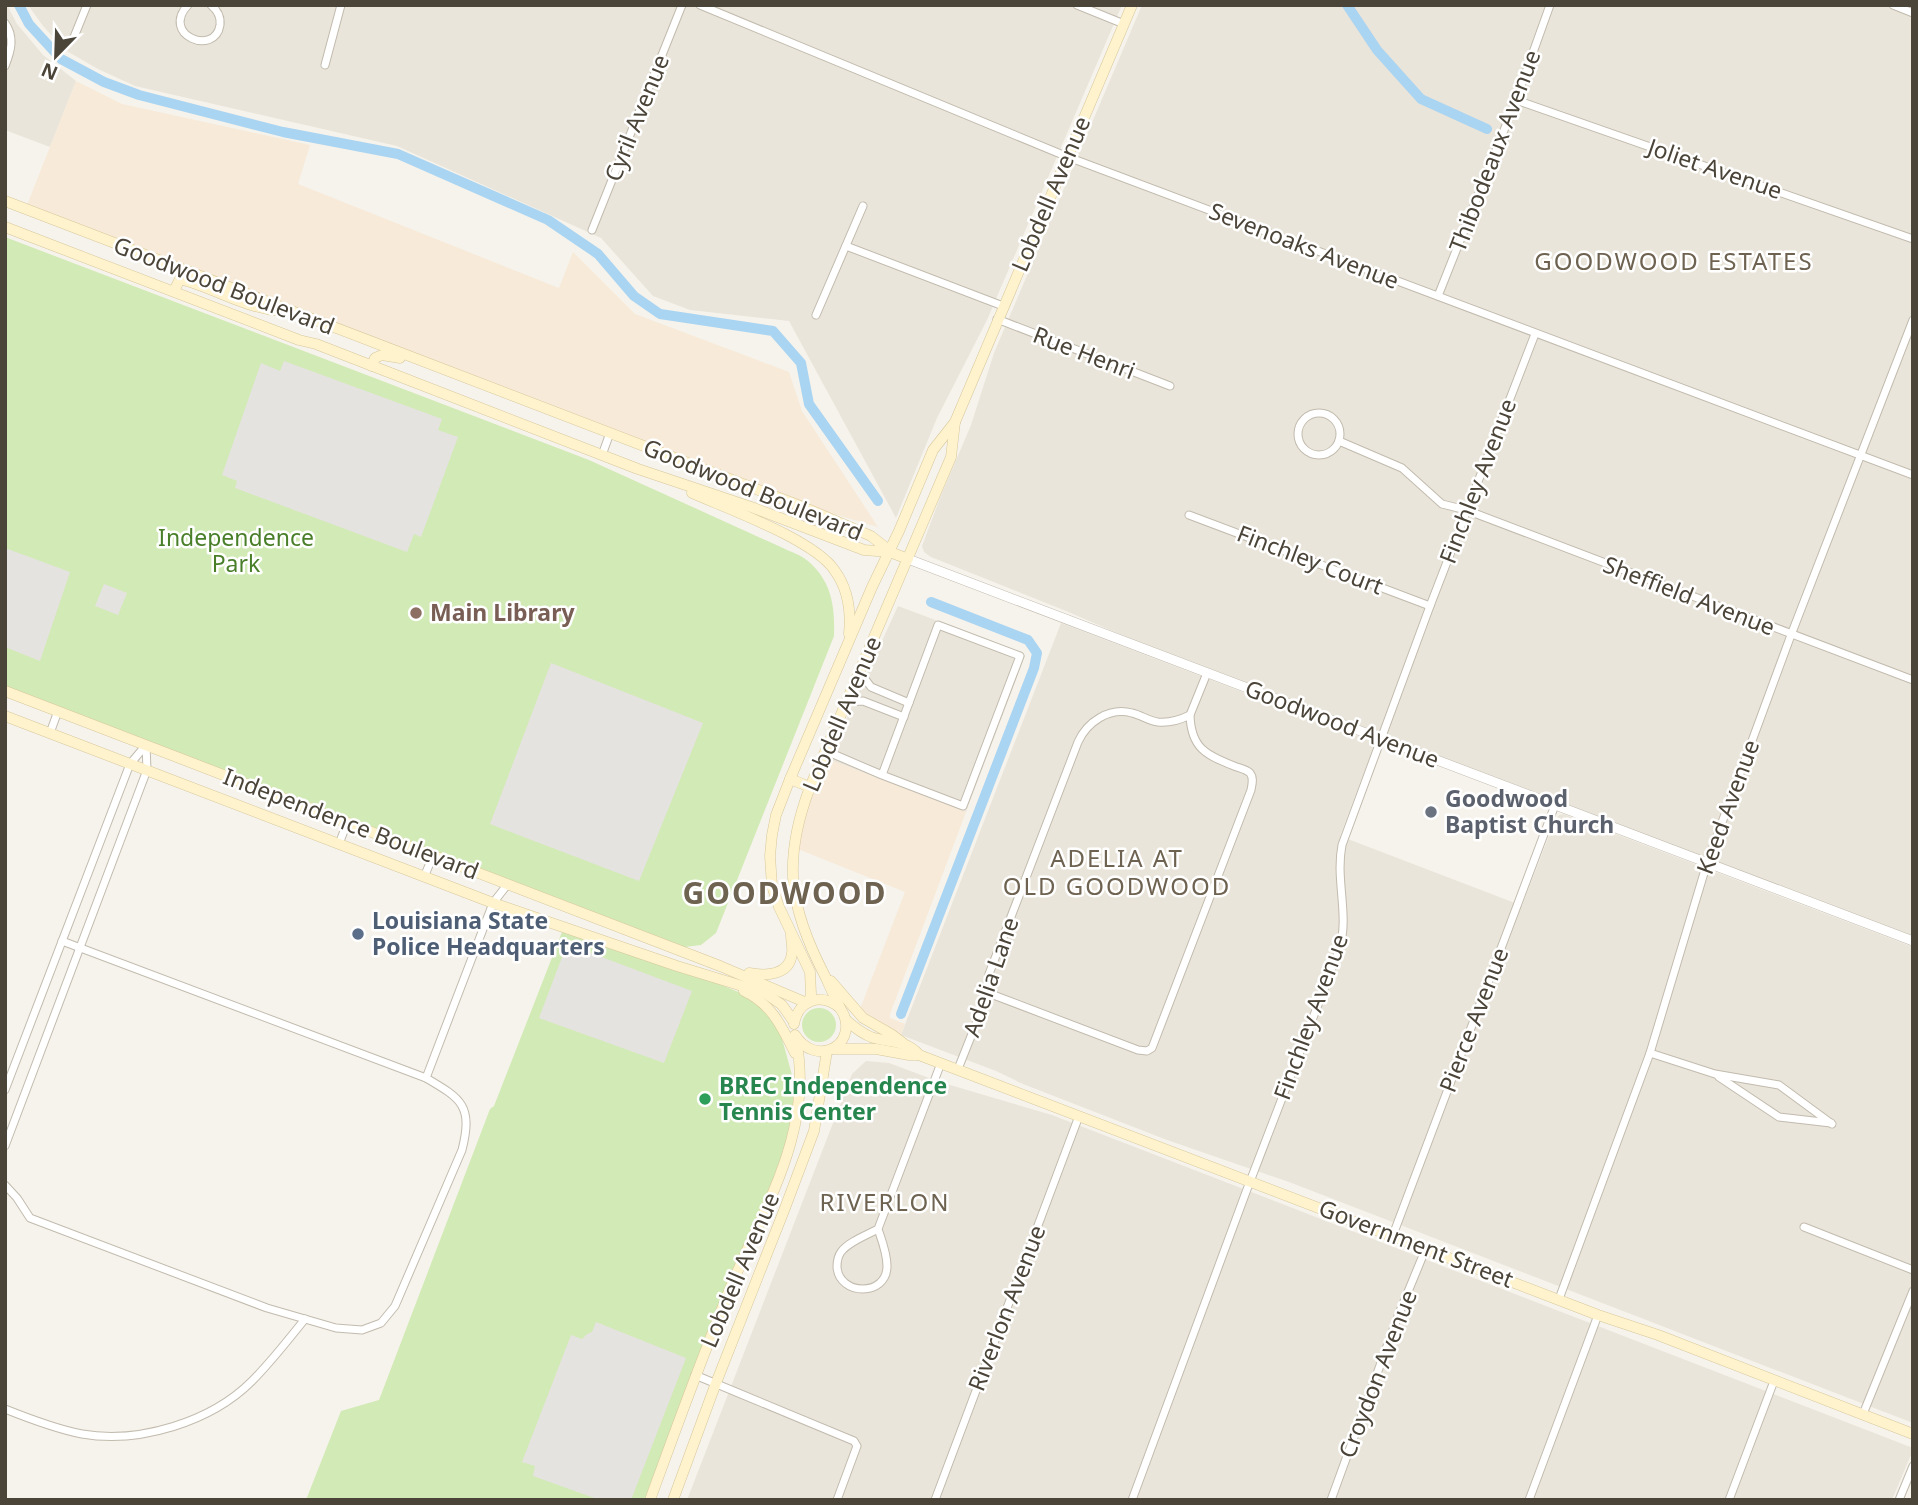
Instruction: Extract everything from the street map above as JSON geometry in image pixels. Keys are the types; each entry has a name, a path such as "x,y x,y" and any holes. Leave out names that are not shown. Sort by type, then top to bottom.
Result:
{"main road":[{"name":"Lobdell Avenue","path":"841,1009 803,930 793,884 794,846 800,816 951,457 955,422 997,319 1132,5"},
{"name":"Goodwood Boulevard","path":"5,201 803,507 871,536 890,552"},
{"name":"Goodwood Boulevard","path":"5,227 638,469 754,508 864,550 890,552"},
{"path":"174,291 180,279 266,309 292,312"},
{"path":"372,366 375,358 383,355 424,363"},
{"name":"Lobdell Avenue","path":"808,1002 811,994 810,972 772,886 770,856 776,815 933,450 955,422"},
{"path":"638,469 809,547 835,570 846,592 851,618 848,643"},
{"path":"754,508 789,514 803,507"},
{"name":"Goodwood Avenue","path":"890,552 908,559"},
{"name":"Independence Boulevard","path":"5,691 738,973"},
{"name":"Independence Boulevard","path":"5,716 493,903 725,981"},
{"path":"790,779 810,787"},
{"path":"772,886 793,884"},
{"path":"738,973 763,976 777,973 790,960 791,933"},
{"path":"738,973 808,1002"},
{"path":"825,976 863,1018 903,1043"},
{"path":"725,981 771,996 782,1005 794,1022"},
{"path":"725,981 752,995 769,1008 781,1023 800,1060"},
{"path":"815,1000 830,1001 841,1009 846,1020 842,1041 830,1050 816,1052 803,1046 795,1035 794,1022 799,1010 815,1000"},
{"name":"Government Street","path":"846,1020 870,1036 903,1043 919,1055"},
{"name":"Lobdell Avenue","path":"650,1500 695,1375 791,1144 800,1100 800,1060 795,1035"},
{"path":"825,1070 840,1055 853,1048"},
{"name":"Government Street","path":"830,1050 877,1049 919,1055 1913,1434"},
{"name":"Lobdell Avenue","path":"673,1500 814,1131 830,1050"}],"street":[{"path":"74,37 87,5"},
{"path":"188,5 180,18 181,26 190,38 197,41 212,38 220,25 220,17 211,5"},
{"path":"325,65 341,5"},
{"name":"Cyril Avenue","path":"592,230 682,5"},
{"name":"Sevenoaks Avenue","path":"700,5 1068,157 1913,475"},
{"path":"1077,5 1124,24"},
{"name":"Thibodeaux Avenue","path":"1438,296 1516,100 1550,5"},
{"path":"1892,5 1913,13"},
{"path":"5,23 10,30 12,50 5,66"},
{"name":"Joliet Avenue","path":"1516,100 1913,239"},
{"path":"816,316 863,206"},
{"path":"846,246 1003,306"},
{"name":"Rue Henri","path":"997,319 1170,386"},
{"name":"Keed Avenue","path":"1559,1299 1650,1053 1707,863 1790,635 1913,320"},
{"name":"Finchley Avenue","path":"1132,1500 1342,939 1344,922 1339,868 1342,845 1466,510 1535,334"},
{"path":"1311,414 1330,416 1340,431 1339,441 1334,449 1326,454 1307,452 1297,436 1298,427 1303,419 1311,414"},
{"path":"602,455 610,433"},
{"name":"Sheffield Avenue","path":"1339,441 1402,468 1442,504 1466,510 1913,680"},
{"name":"Finchley Court","path":"1189,515 1430,606"},
{"name":"Goodwood Avenue","path":"908,559 1913,941"},
{"path":"826,751 883,775 964,806 1020,656 938,625 883,775"},
{"path":"859,671 871,687 909,703"},
{"path":"989,991 1139,1050 1150,1050 1250,793 1252,779 1247,771 1212,758 1202,750 1193,733 1190,715 1207,673"},
{"path":"847,702 863,701 904,717"},
{"path":"50,733 58,711"},
{"name":"Adelia Lane","path":"958,1069 989,991 989,974 1078,742 1085,730 1093,722 1112,713 1133,713 1160,722 1175,721 1190,715"},
{"path":"5,1090 130,764 146,745"},
{"path":"5,1146 147,770 146,745"},
{"name":"Pierce Avenue","path":"1392,1235 1555,805"},
{"path":"339,844 347,823"},
{"path":"424,877 433,856"},
{"path":"426,1078 493,903 507,885"},
{"path":"5,1185 30,1218 267,1308 335,1328 362,1330 381,1323 395,1306 462,1150 467,1130 464,1107 452,1094 426,1078 62,941"},
{"path":"1650,1053 1714,1074 1779,1085 1832,1124 1779,1117 1714,1074"},
{"path":"878,1229 886,1253 887,1268 884,1278 872,1289 861,1290 842,1282 837,1272 840,1252 878,1229 941,1063"},
{"name":"Riverlon Avenue","path":"935,1500 1079,1116"},
{"path":"1804,1227 1913,1270"},
{"name":"Croydon Avenue","path":"1331,1500 1398,1316 1426,1248"},
{"path":"1863,1414 1913,1291"},
{"path":"1529,1500 1598,1314"},
{"path":"5,1409 83,1434 128,1437 173,1427 220,1406 251,1383 304,1319"},
{"path":"695,1375 855,1441 857,1446 837,1500"},
{"path":"1730,1500 1774,1381"},
{"path":"1899,1500 1913,1466"}],"shaded area":[{"path":"5,5 43,55 76,81 50,147 5,130"},
{"path":"28,5 1122,5 987,320 937,418 896,518 789,321 690,310 653,296 601,238 397,146 135,86 65,50"},
{"path":"1142,5 1913,5 1913,937 1131,639 924,552 922,546 971,425 994,353"},
{"path":"76,81 122,104 310,145 298,184 559,288 573,252 635,314 789,372 802,411 878,527 827,512 552,408 27,205"},
{"path":"284,361 442,419 438,430 458,437 421,537 414,534 407,552 235,488 237,481 222,475 261,363 280,371"},
{"path":"5,548 70,572 40,661 5,647"},
{"path":"104,584 127,593 118,615 95,606"},
{"path":"898,606 1025,656 966,812 828,759"},
{"path":"1061,623 1371,741 1372,751 1340,836 1522,906 1555,820 1563,814 1913,947 1913,1423 1289,1182 1167,1140 901,1035"},
{"path":"551,663 703,723 639,881 490,824"},
{"path":"828,759 966,812 890,1014 890,1018 905,1024 901,1035 888,1030 860,1009 905,892 798,849 803,822"},
{"path":"567,944 692,991 664,1063 539,1018"},
{"path":"866,1061 889,1063 940,1082 1052,1115 1913,1450 1892,1500 687,1500 852,1074"},
{"path":"596,1322 686,1358 631,1500 600,1500 533,1476 535,1466 522,1462 571,1335 582,1339 592,1332"}],"green space":[{"name":"Independence Park","path":"5,237 589,460 808,561 827,586 834,615 834,636 716,933 701,945 685,947 5,690"},
{"path":"562,932 748,996 770,1016 781,1035 792,1075 794,1114 788,1145 725,1291 645,1500 306,1500 341,1411 379,1400 490,1109 494,1106"},
{"path":"819,1008 831,1013 836,1025 831,1037 819,1042 807,1037 802,1025 807,1013"}],"waterway":[{"path":"19,5 29,24 61,59 104,82 139,95 283,132 398,154 548,220 598,254 634,296 660,314 773,331 801,363 809,404 878,501"},
{"path":"1347,5 1377,50 1421,99 1487,129"},
{"path":"901,1014 1034,668 1037,653 1028,640 931,602"}],"place":[{"name":"Main Library","path":"416,613"},
{"name":"Goodwood Baptist Church","path":"1431,812"},
{"name":"Louisiana State Police Headquarters","path":"358,934"},
{"name":"BREC Independence Tennis Center","path":"705,1099"}],"district":[{"name":"GOODWOOD ESTATES","path":"1674,262"},
{"name":"ADELIA AT OLD GOODWOOD","path":"1117,873"},
{"name":"GOODWOOD","path":"785,894"},
{"name":"RIVERLON","path":"885,1203"}]}
